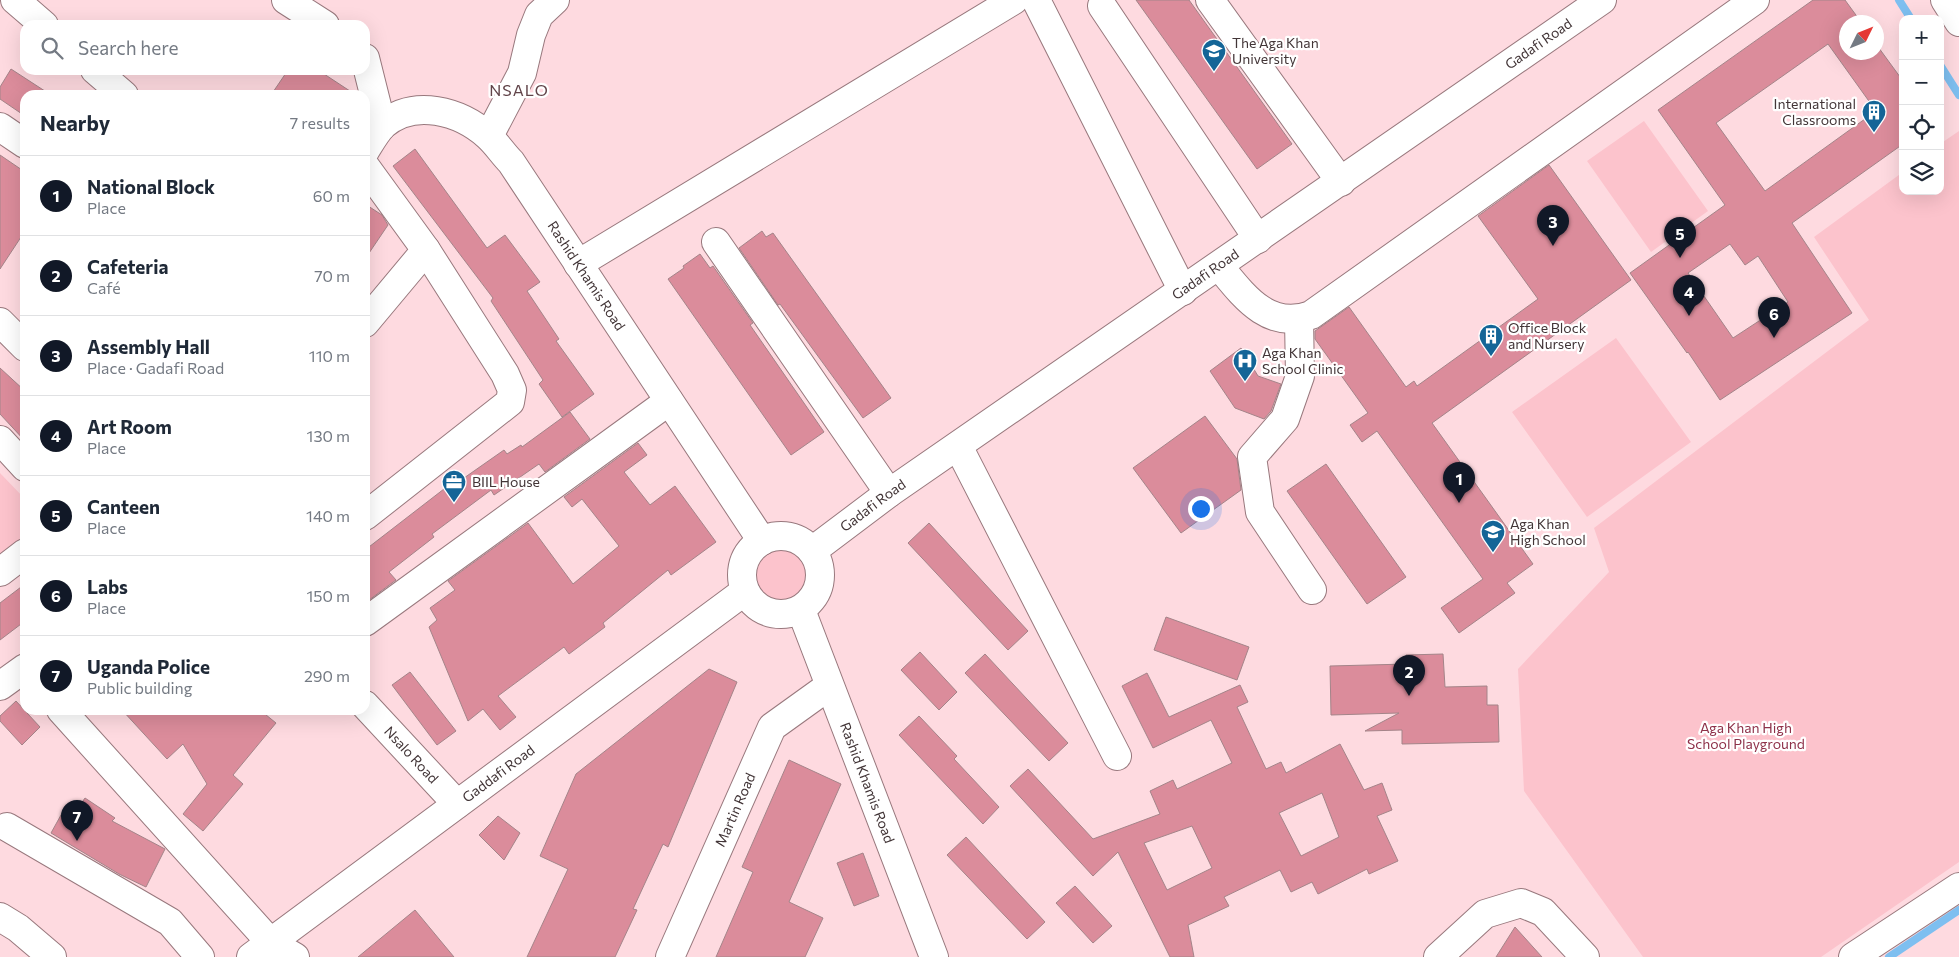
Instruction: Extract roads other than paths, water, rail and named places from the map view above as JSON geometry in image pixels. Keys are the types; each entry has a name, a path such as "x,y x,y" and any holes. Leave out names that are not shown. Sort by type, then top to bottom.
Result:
{"street":[{"path":"15,0 38,20"},
{"path":"286,0 317,20"},
{"path":"489,136 522,73 531,35 539,15 555,0"},
{"path":"578,264 1014,0"},
{"path":"1036,0 1183,291"},
{"path":"1210,0 1341,182"},
{"name":"Gadafi Road","path":"812,551 958,446 1602,0"},
{"path":"1219,266 1246,300 1259,310 1279,317 1299,319 1311,315 1755,0"},
{"path":"1945,0 1959,22"},
{"path":"1102,6 1258,239"},
{"path":"101,75 118,90"},
{"path":"369,75 382,126"},
{"name":"Rashid Khamis Road","path":"370,144 382,126 402,113 432,109 464,118 489,136 510,162 762,541"},
{"path":"0,128 20,141"},
{"path":"370,173 426,250 505,374 512,390 510,402 370,512"},
{"path":"716,242 890,494"},
{"path":"370,317 426,250"},
{"path":"1299,319 1300,376 1285,419 1252,457 1260,512 1312,590"},
{"path":"0,322 20,342"},
{"path":"370,618 669,402"},
{"path":"0,440 20,462"},
{"path":"958,446 1117,756"},
{"path":"778,536 794,538 804,543 817,559 821,578 815,596 801,610 785,615 769,612 754,604 745,591 742,582 744,562 754,546 762,541 778,536"},
{"path":"0,572 20,557"},
{"name":"Gaddafi Road","path":"261,950 745,591"},
{"name":"Rashid Khamis Road","path":"801,610 934,957"},
{"path":"0,686 20,672"},
{"name":"Martin Road","path":"670,957 772,727 829,686"},
{"name":"Nsalo Road","path":"370,709 457,804"},
{"path":"65,715 261,950 295,957"},
{"path":"7,827 170,922 200,957"},
{"path":"1853,957 1959,888"},
{"path":"1438,957 1485,914 1521,903 1543,912 1585,957"},
{"path":"0,917 18,928 52,957"}],"waterway":[{"path":"1899,0 1908,15"},
{"path":"1944,71 1959,95"},
{"path":"1889,957 1959,910"}],"place":[{"name":"The Aga Khan University","path":"1214,72"},
{"name":"International Classrooms","path":"1874,133"},
{"name":"Assembly Hall","path":"1553,246"},
{"name":"Canteen","path":"1680,258"},
{"name":"Art Room","path":"1689,316"},
{"name":"Labs","path":"1774,338"},
{"name":"Office Block and Nursery","path":"1491,357"},
{"name":"Aga Khan School Clinic","path":"1245,382"},
{"name":"BIIL House","path":"454,503"},
{"name":"National Block","path":"1459,503"},
{"name":"Aga Khan High School","path":"1493,553"},
{"name":"Cafeteria","path":"1409,696"},
{"name":"Uganda Police","path":"77,841"}],"district":[{"name":"NSALO","path":"519,90"}],"park label":[{"name":"Aga Khan High School Playground","path":"1746,736"}]}
